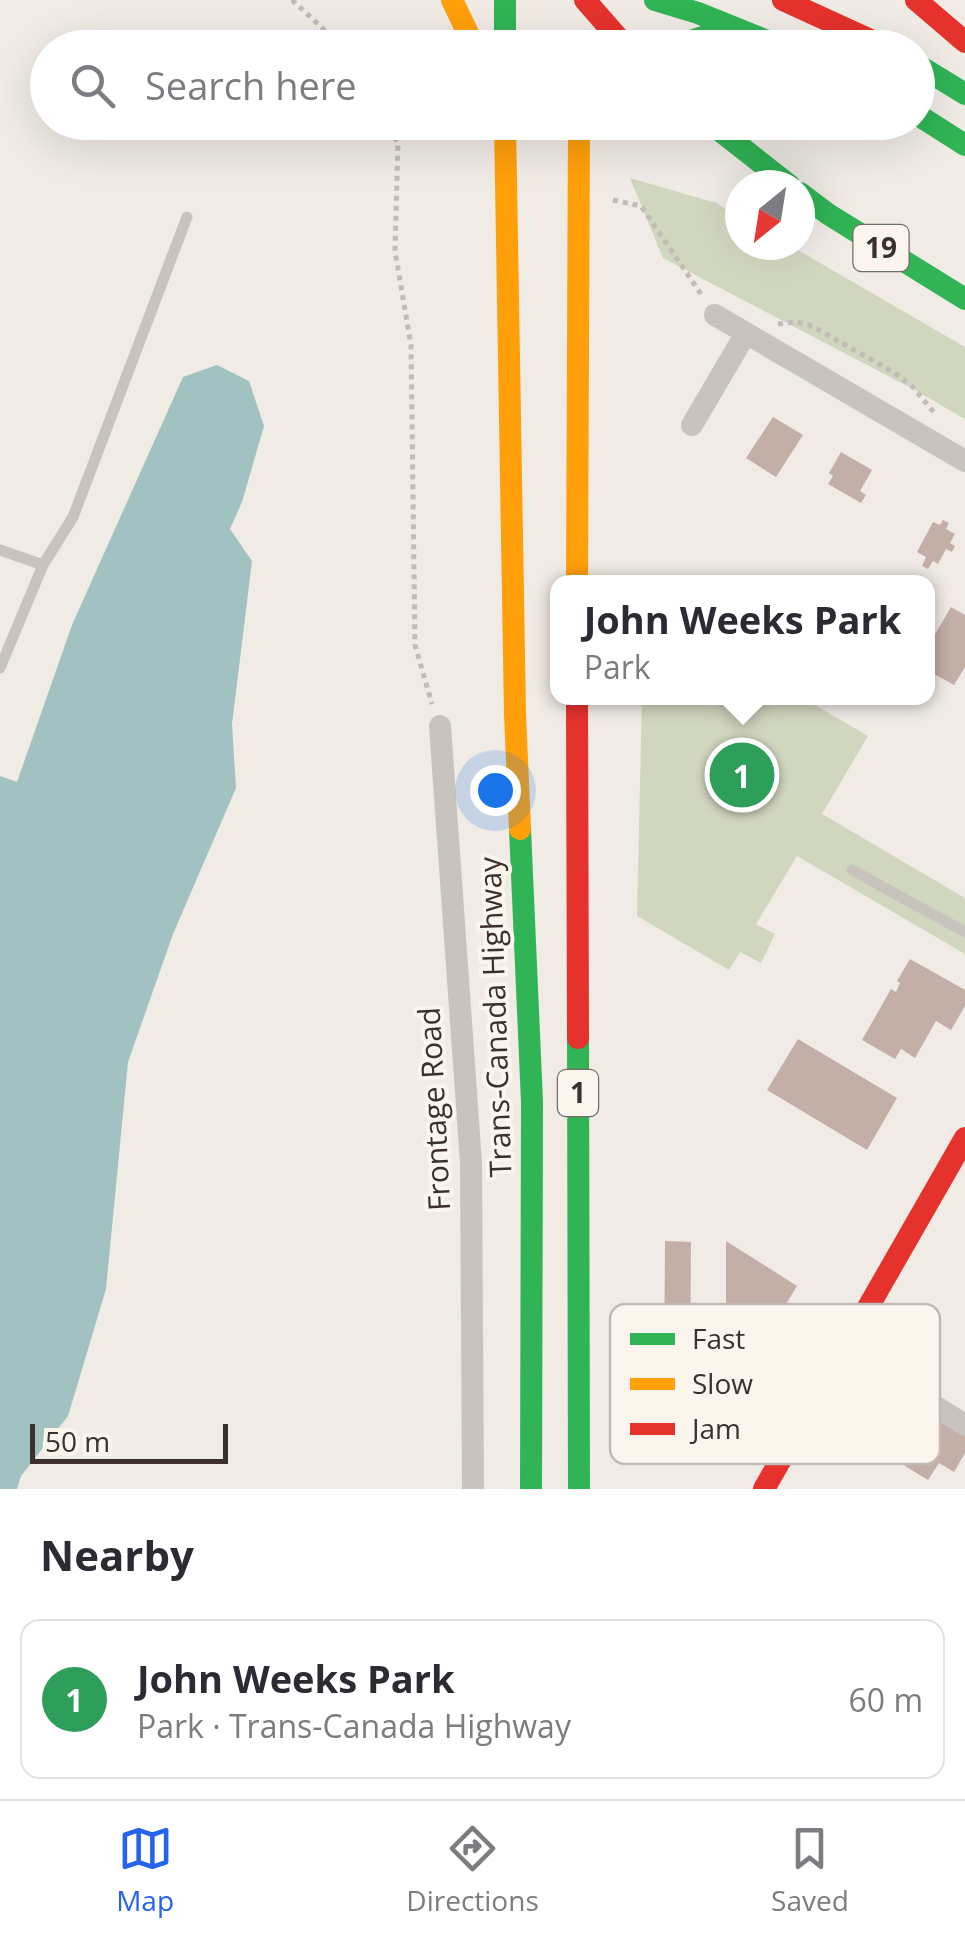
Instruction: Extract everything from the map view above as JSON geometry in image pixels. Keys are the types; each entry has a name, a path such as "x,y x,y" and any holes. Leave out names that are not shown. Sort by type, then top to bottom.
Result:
{"main road":[{"path":"452,0 466,30"},
{"path":"505,0 505,30"},
{"path":"581,30 584,0"},
{"path":"584,0 611,30"},
{"path":"655,0 741,30"},
{"path":"784,0 849,30"},
{"path":"916,0 965,42"},
{"path":"935,76 965,94"},
{"path":"935,126 965,145"},
{"name":"Trans-Canada Highway","path":"504,140 515,714 532,1102 531,1489"},
{"path":"577,575 578,140"},
{"path":"731,140 770,170"},
{"path":"577,193 601,143"},
{"name":"19","path":"815,204 965,299"},
{"name":"1","path":"577,705 580,1489"},
{"path":"868,1304 965,1138"},
{"path":"764,1489 778,1464"}],"street":[{"path":"715,315 754,330 965,461"},
{"path":"692,424 754,330"},
{"name":"Frontage Road","path":"440,726 471,1163 472,1489"},
{"path":"940,1409 965,1425"}],"lane":[{"path":"0,668 42,564 73,517 187,216"},
{"path":"0,550 42,564"},
{"path":"852,870 965,932"}],"path":[{"path":"292,0 324,30"},
{"path":"396,140 394,251 410,345 415,644 440,726"},
{"path":"577,193 641,206 715,315"},
{"path":"754,330 796,322 810,325 893,372 912,386 941,421"}],"green space":[{"path":"630,178 725,208 725,260 815,260 965,347 965,419 913,389 663,258"},
{"path":"642,705 815,705 868,736 822,814 965,898 965,954 797,856 756,924 775,934 761,963 740,952 729,970 637,916"}],"water":[{"path":"217,365 249,381 264,426 230,529 252,561 232,724 236,788 173,934 128,1062 106,1289 68,1416 21,1476 17,1489 0,1489 0,776 17,782 72,625 183,377"}],"building":[{"path":"773,417 803,435 776,477 746,458"},
{"path":"841,452 872,470 860,491 866,495 861,503 828,484 833,476 829,473"},
{"path":"943,520 949,523 946,529 955,534 950,543 955,546 952,552 946,549 938,564 933,561 928,569 922,566 926,557 917,552 933,522 940,525"},
{"path":"951,607 965,615 965,667 954,685 935,674 935,634"},
{"path":"910,959 965,990 965,1006 951,1030 936,1021 915,1058 901,1049 895,1059 862,1040 891,989 896,992 900,983 897,981"},
{"path":"798,1039 897,1098 867,1150 767,1090"},
{"path":"665,1241 691,1242 691,1304 665,1304"},
{"path":"726,1241 797,1286 786,1304 726,1304"},
{"path":"940,1419 965,1434 965,1453 954,1472 940,1464"},
{"path":"906,1464 938,1464 928,1480"}],"traffic: fast":[{"path":"505,0 505,30"},
{"path":"655,0 740,30"},
{"path":"935,75 965,94"},
{"path":"935,126 965,145"},
{"path":"732,140 770,170"},
{"path":"815,204 965,299"},
{"path":"520,829 532,1102 531,1489"},
{"path":"578,1038 579,1489"}],"traffic: slow":[{"path":"452,0 466,30"},
{"path":"505,140 520,829"},
{"path":"577,575 579,140"}],"traffic: jam":[{"path":"585,0 611,30"},
{"path":"783,0 849,30"},
{"path":"916,0 965,42"},
{"path":"577,705 578,1038"},
{"path":"870,1304 965,1138"},
{"path":"764,1489 778,1464"}],"place":[{"name":"John Weeks Park","path":"742,775"}]}
